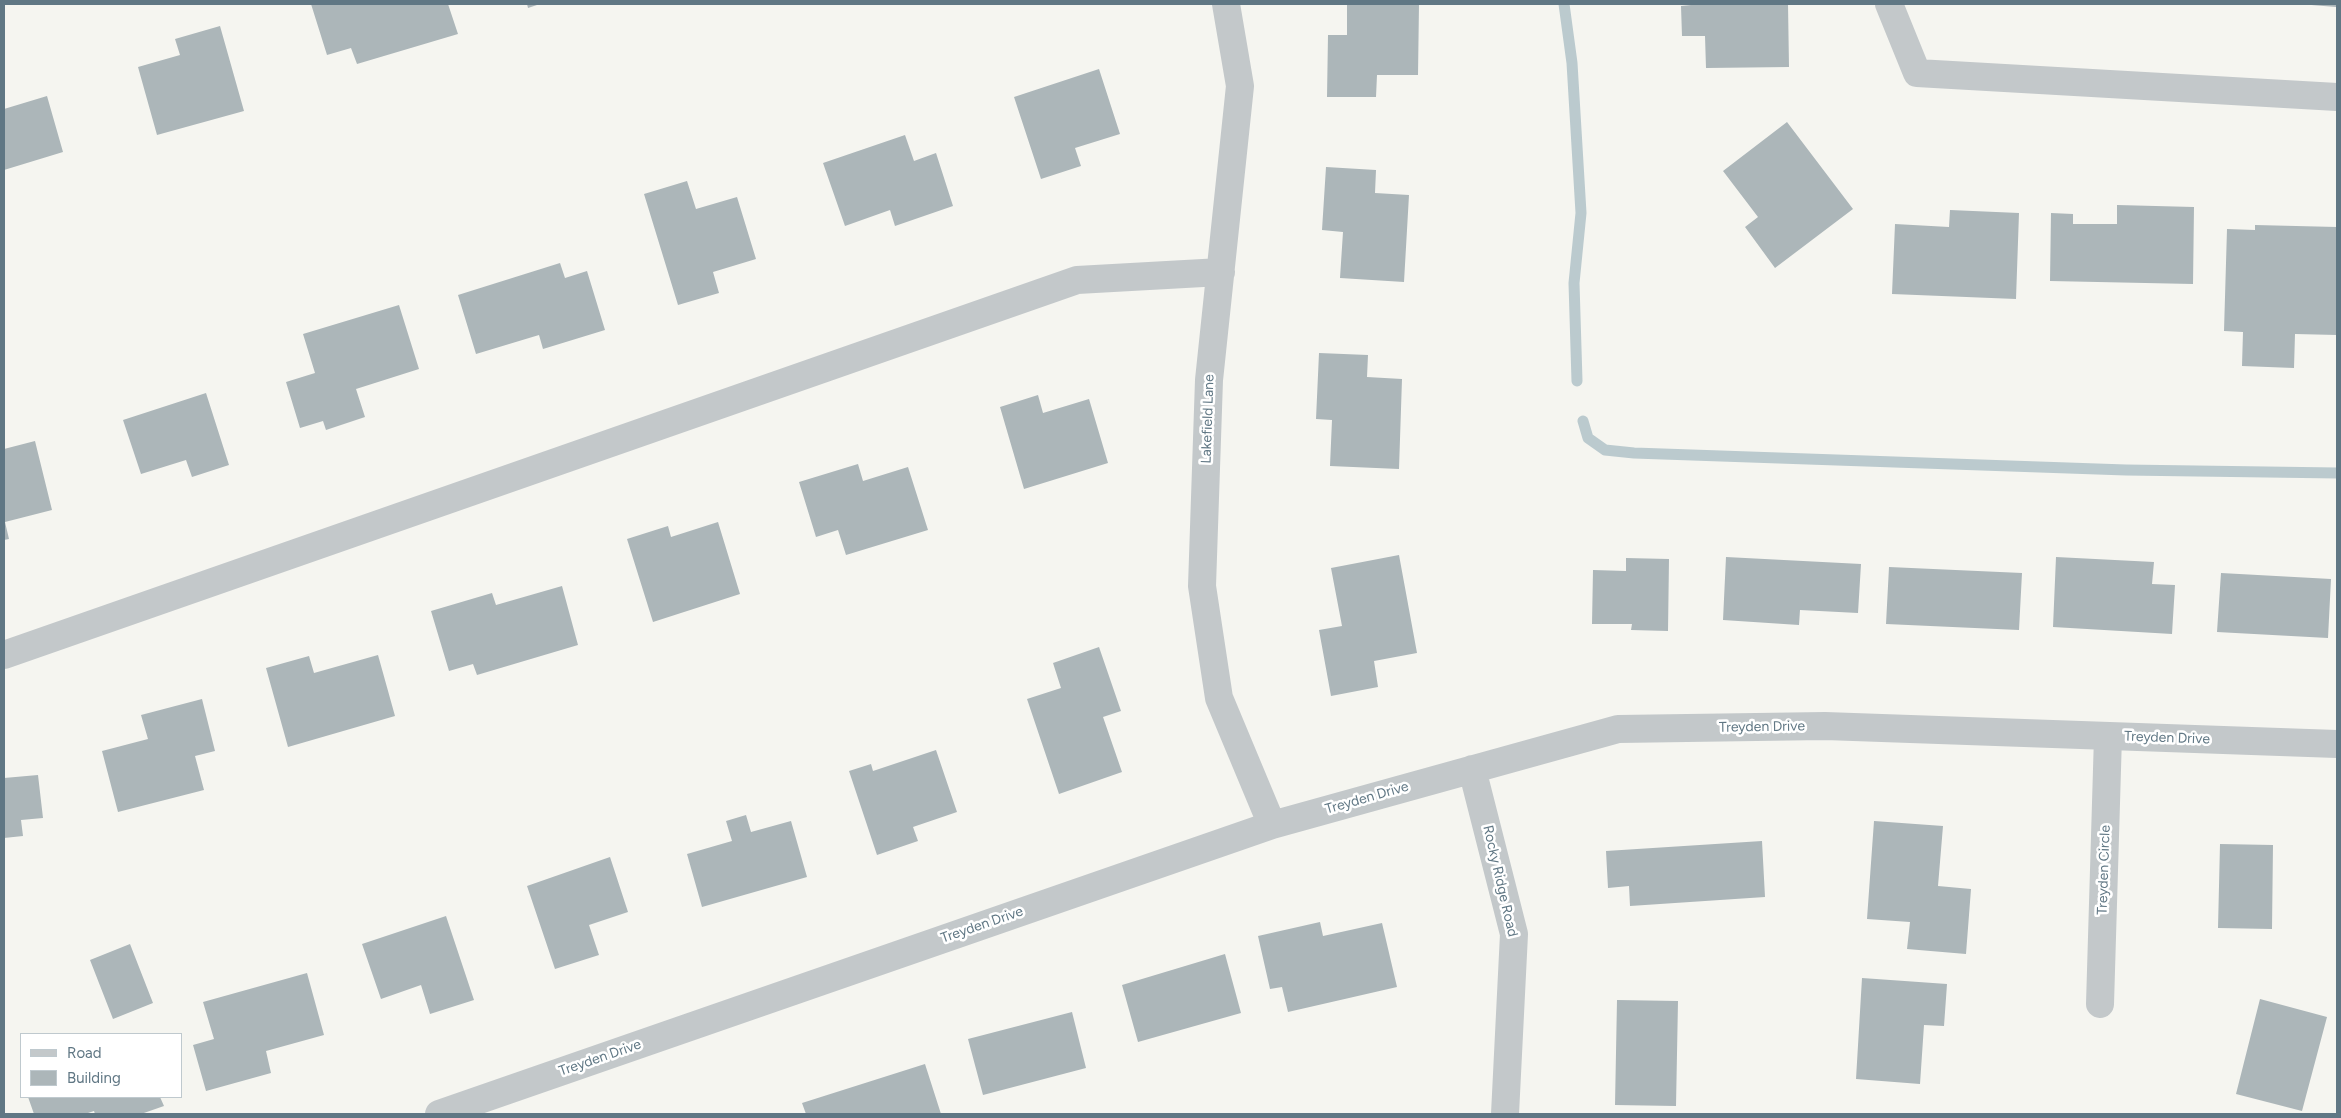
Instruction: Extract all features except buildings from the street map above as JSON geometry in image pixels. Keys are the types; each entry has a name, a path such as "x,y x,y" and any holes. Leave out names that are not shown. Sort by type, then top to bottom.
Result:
{"street":[{"name":"Lakefield Lane","path":"1226,4 1240,86 1209,380 1202,586 1219,698 1272,824"},
{"path":"1889,4 1917,73 2337,96"},
{"path":"4,655 1077,280 1221,272"},
{"name":"Treyden Drive","path":"439,1114 1272,824 1618,728 1825,726 2337,744"},
{"name":"Treyden Circle","path":"2100,1004 2108,736"},
{"name":"Rocky Ridge Road","path":"1472,769 1514,934 1505,1114"}],"waterway":[{"path":"1564,4 1572,63 1581,213 1574,283 1577,381"},
{"path":"1583,421 1588,438 1605,450 1634,453 2126,470 2337,473"}]}
